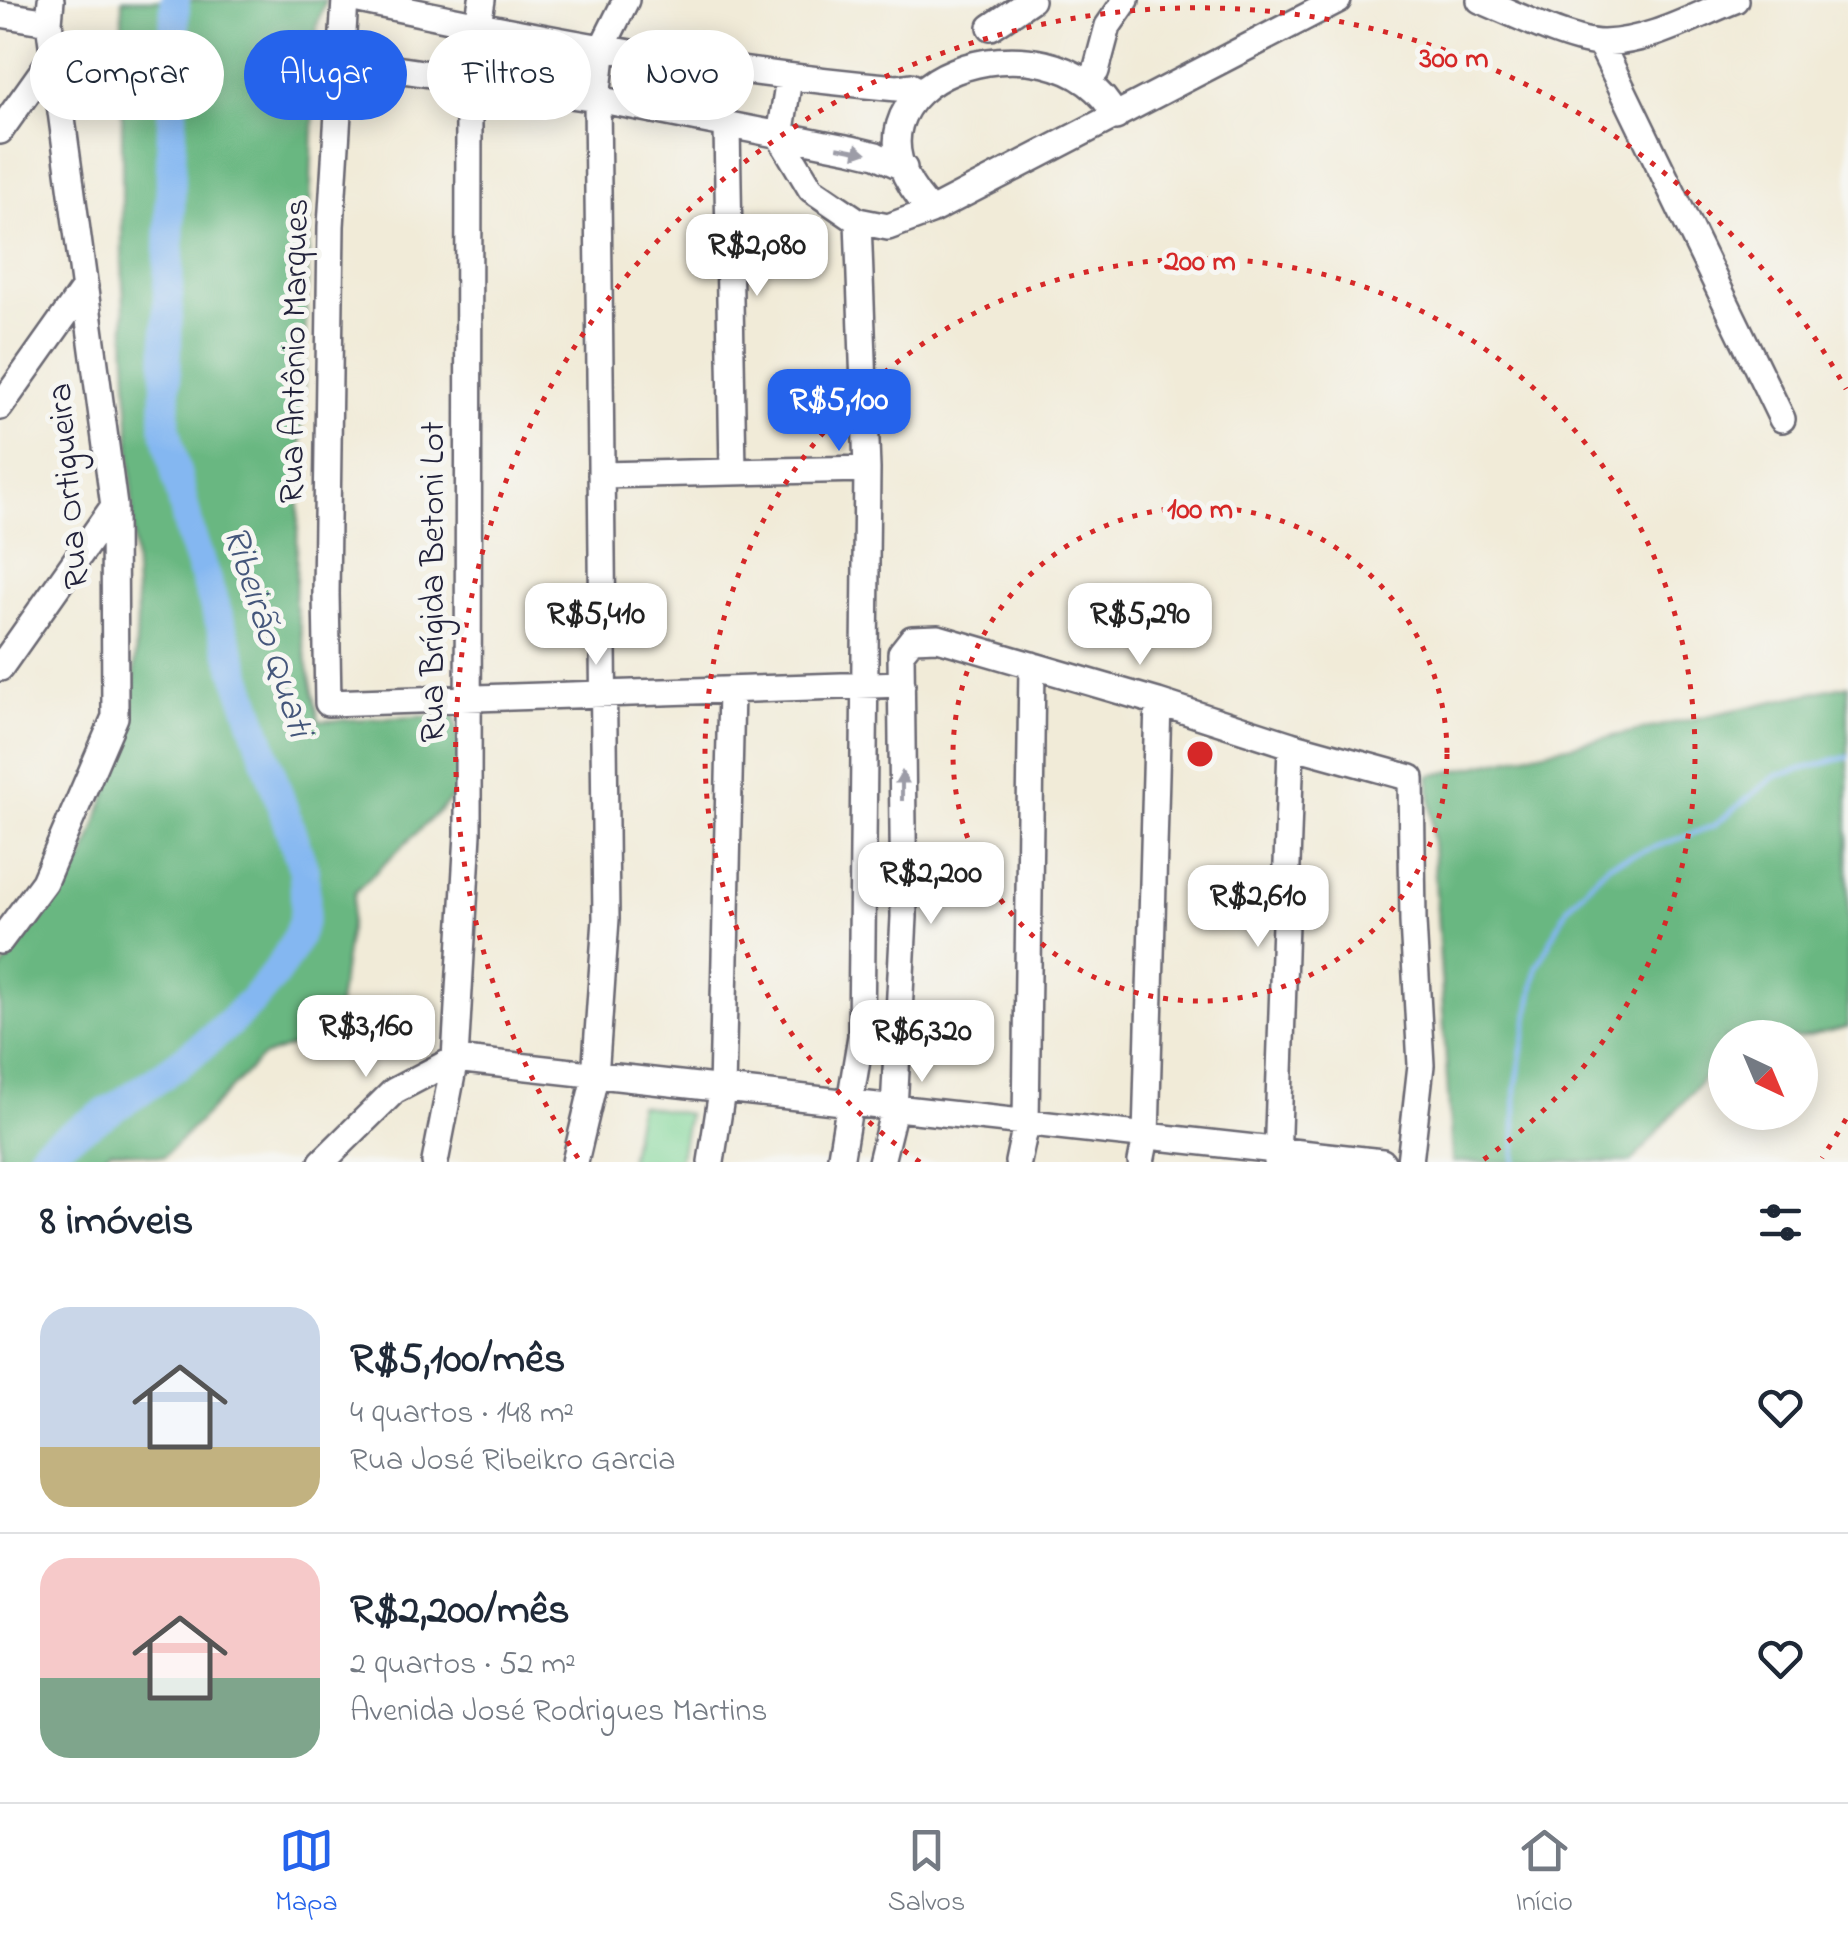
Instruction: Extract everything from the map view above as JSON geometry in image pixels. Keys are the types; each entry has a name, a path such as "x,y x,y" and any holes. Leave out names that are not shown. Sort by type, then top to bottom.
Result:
{"street":[{"name":"Rua Antônio Marques","path":"344,30 345,0"},
{"path":"359,0 480,13 603,46 789,78 911,86"},
{"path":"575,1162 594,1077 606,920 597,99 603,46 626,0"},
{"path":"1025,27 983,29 1031,0"},
{"path":"1096,71 1108,26 1126,0"},
{"path":"789,78 780,137 812,189 858,222 888,227 931,212 1338,0"},
{"path":"1480,0 1600,44 1645,37 1736,0"},
{"path":"0,14 50,11"},
{"path":"1600,44 1782,420"},
{"path":"1072,46 1096,71 1116,117"},
{"path":"931,212 904,168 899,135 904,101 911,86 944,47"},
{"path":"0,131 30,89"},
{"path":"591,98 876,155 904,168"},
{"name":"Rua Ortigueira","path":"0,941 44,882 115,717 114,506 62,120"},
{"name":"Rua Antônio Marques","path":"338,120 331,226 328,703 469,700"},
{"name":"Rua Brígida Betoni Lot","path":"435,1162 456,1060 468,834 469,120"},
{"path":"727,128 732,472"},
{"path":"840,1162 861,1036 867,469 858,222"},
{"path":"0,407 84,287"},
{"path":"601,474 867,469"},
{"path":"0,668 114,506"},
{"path":"881,1162 894,1110 904,916 900,653 912,639 938,638 1291,745 1408,775 1412,783 1412,922 1421,1065 1410,1162"},
{"path":"1018,1162 1026,1124 1032,665"},
{"path":"469,700 902,684"},
{"path":"711,1162 722,1091 731,691"},
{"path":"1144,1149 1158,702"},
{"path":"1278,1157 1291,745"},
{"path":"322,1162 394,1091 456,1060 1026,1124 1144,1149 1382,1162"}],"green space":[{"path":"122,0 326,0 317,30 244,30 244,120 313,120 295,603 319,721 455,715 465,786 355,892 334,1031 262,1057 164,1157 111,1150 97,1162 0,1162 0,972 84,858 132,721 137,619 122,262 122,120 224,120 224,30 122,30"},
{"path":"1848,685 1848,1027 1818,1034 1818,1020 1708,1020 1708,1073 1632,1162 1452,1162 1429,776"},
{"path":"639,1105 688,1114 679,1162 629,1162"}],"waterway":[{"name":"Ribeirão Quati","path":"40,1162 45,1150 153,1082 228,1024 260,992 285,958 305,912 304,871 190,533 165,425 175,0"},
{"path":"1515,1162 1516,1087 1537,967 1568,907 1609,864 1713,826 1776,776 1848,757"}]}
